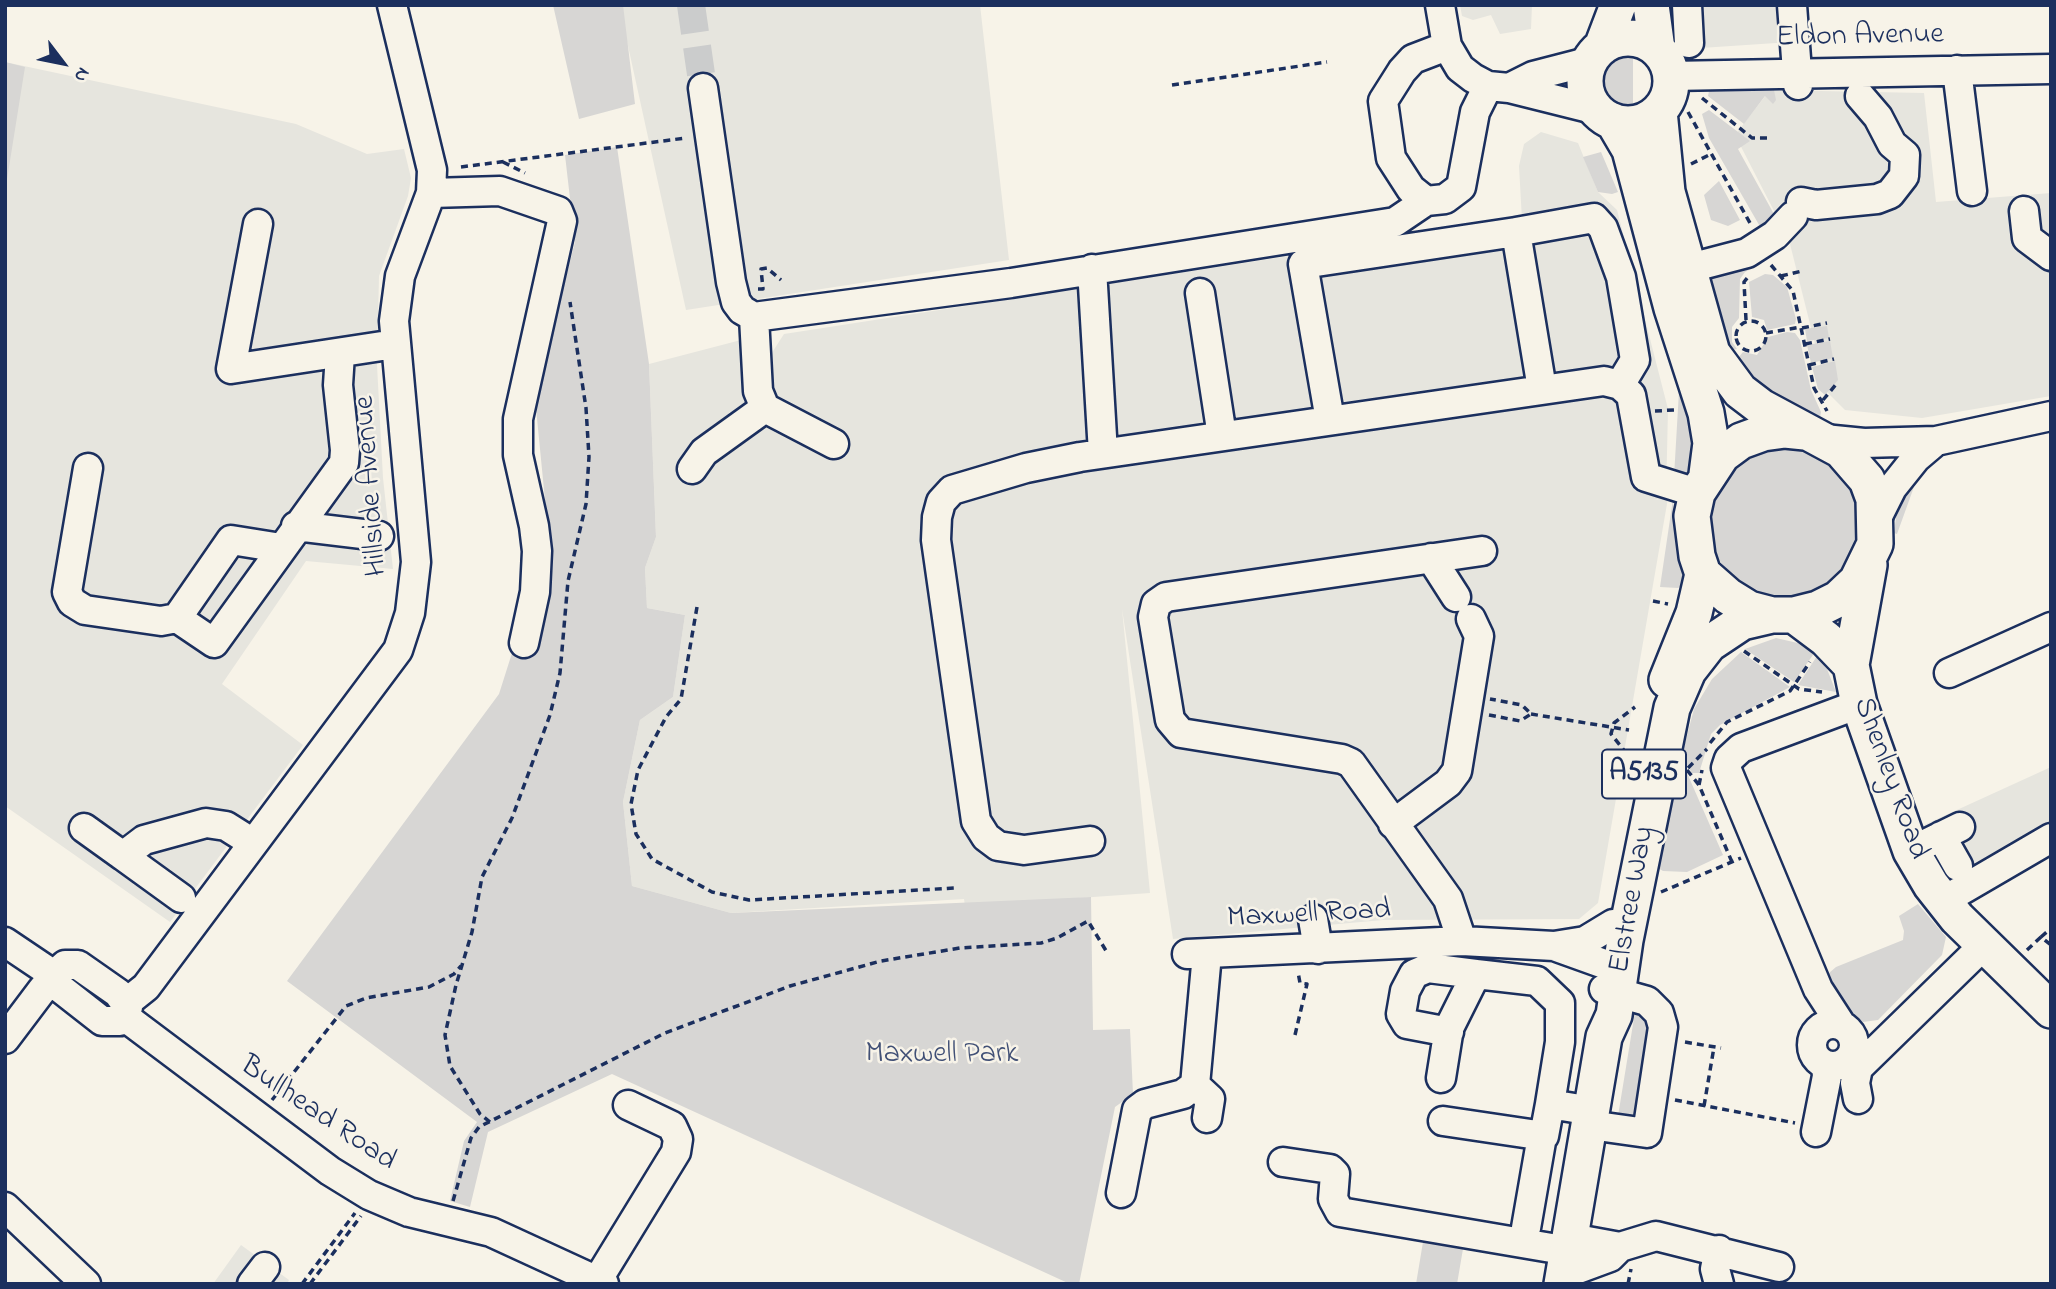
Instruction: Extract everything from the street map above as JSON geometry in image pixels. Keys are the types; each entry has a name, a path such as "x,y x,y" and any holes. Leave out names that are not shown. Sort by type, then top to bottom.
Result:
{"main road":[{"path":"1618,5 1586,82 1591,102 1630,150 1672,308 1706,413 1711,443 1692,516 1693,538 1703,574 1728,596 1749,609 1783,615 1818,609 1838,598 1857,581 1870,559 1875,544 1877,518 1871,490 1856,463 1820,431 1761,407 1740,391 1724,373 1712,353 1686,269 1667,192 1673,112 1669,95 1679,66 1651,5"},
{"path":"1596,54 1615,40 1630,38 1644,41 1679,66"},
{"path":"1605,116 1636,124 1673,112"},
{"path":"1702,483 1722,455 1741,441 1763,433 1820,431"},
{"name":"Shenley Road","path":"1870,559 1851,665 1838,704 1937,838 1943,901 1981,942 2047,1000"},
{"name":"Elstree Way","path":"1566,1262 1606,1026 1614,1015 1613,924 1658,704 1694,612 1703,574"},
{"name":"Elstree Way","path":"1612,979 1672,708 1688,671 1709,644 1742,622 1783,615"},
{"name":"Shenley Road","path":"1783,615 1826,639 1851,665"}],"street":[{"path":"392,5 432,182 500,191 558,211 562,220 518,419 518,455 537,551 535,592 524,643"},
{"path":"1679,66 1687,5"},
{"path":"1792,5 1798,78"},
{"path":"1446,6 1447,46 1460,68 1498,87 1605,116"},
{"path":"703,88 730,282 736,302 742,310 754,317 1011,283 1378,226 1404,218 1419,195 1404,113 1393,85 1413,59 1447,46"},
{"path":"1419,195 1445,199 1461,187 1467,170 1475,112 1498,87 1596,54"},
{"name":"Eldon Avenue","path":"1679,66 1798,78 1957,70 2051,69"},
{"path":"1957,70 1972,191"},
{"path":"1686,269 1747,253 1776,235 1797,209 1884,197 1904,176 1906,133 1890,110 1860,96"},
{"name":"Hillside Avenue","path":"126,1010 398,650 404,636 415,586 415,562 395,344 400,276 432,182"},
{"path":"2024,211 2027,238 2051,256"},
{"path":"1330,420 1303,264 1594,218 1604,228 1621,277 1635,360 1620,385"},
{"path":"258,224 231,369 395,344"},
{"path":"1516,232 1542,389"},
{"path":"1092,269 1103,453"},
{"path":"1200,293 1222,436"},
{"path":"754,317 758,391 765,408 834,444"},
{"path":"88,468 67,592 72,601 85,610 160,621 177,618 214,643 344,463 338,385 340,354"},
{"path":"1090,841 1024,850 998,846 986,837 976,821 936,540 941,502 953,490 1026,468 1103,453 1604,382 1620,385 1631,395 1646,477 1702,483"},
{"path":"692,469 704,452 765,408"},
{"path":"1820,431 1864,443 1936,441 2051,415"},
{"path":"1877,518 1892,488 1916,458 1936,441"},
{"path":"177,618 231,540 379,536"},
{"path":"1393,824 1457,771 1479,636 1431,558 1482,551"},
{"name":"Maxwell Road","path":"1431,558 1166,597 1156,604 1153,617 1170,720 1181,733 1342,759 1351,763 1448,898 1462,942"},
{"path":"1949,673 2051,627"},
{"path":"1838,704 1741,748 1729,759 1726,768 1843,1053"},
{"path":"123,856 144,840 206,823 226,826 253,843"},
{"path":"85,828 181,898"},
{"path":"1937,838 1958,866"},
{"path":"1943,901 2051,838"},
{"path":"1313,919 1332,955"},
{"name":"Maxwell Road","path":"1195,1085 1197,954 1332,955 1462,942 1554,946 1585,941 1613,924"},
{"path":"5,942 54,975 56,985 63,992 102,1021 110,1023 126,1010"},
{"path":"1806,1128 1827,1076 1843,1053 1875,1036 1981,942"},
{"name":"Maxwell Road","path":"1554,946 1647,1001 1659,1013 1663,1027 1662,1038"},
{"path":"1449,1032 1407,1024 1401,1014 1405,991 1414,974 1428,968 1536,981 1560,1003 1560,1042 1526,1228"},
{"path":"1441,1078 1449,1032 1476,974"},
{"path":"5,1039 54,975"},
{"path":"1818,989 1812,1050 1843,1053"},
{"name":"Bullhead Road","path":"126,1010 258,1118 330,1171 372,1196 409,1212 491,1232 601,1282"},
{"path":"1550,1104 1647,1133 1662,1038"},
{"path":"1121,1193 1137,1110 1145,1104 1183,1094 1195,1085 1210,1099 1207,1118"},
{"path":"601,1282 676,1153 678,1139 672,1126 628,1105"},
{"path":"1443,1121 1542,1136"},
{"path":"1283,1162 1330,1169 1335,1174 1333,1199 1340,1212 1566,1262 1610,1257 1620,1247 1656,1236 1779,1266"},
{"path":"5,1207 86,1284"},
{"path":"1719,1251 1715,1269 1719,1284"}],"path":[{"path":"1172,85 1327,62"},
{"path":"1679,66 1752,138 1768,138"},
{"path":"1673,112 1711,154 1755,232"},
{"path":"432,182 690,137"},
{"path":"1685,167 1711,154"},
{"path":"1766,253 1771,265 1793,291 1814,388 1823,400"},
{"path":"755,265 761,269 766,268 781,280"},
{"path":"1764,267 1771,265"},
{"path":"756,273 758,290 763,289 761,269"},
{"path":"1781,276 1786,272 1802,271"},
{"path":"1746,321 1744,282 1750,274"},
{"path":"1746,321 1761,324 1766,333 1765,342 1751,351 1742,349 1735,336 1738,327 1746,321"},
{"path":"1766,333 1827,323"},
{"path":"1804,344 1830,339"},
{"path":"1808,365 1834,359"},
{"path":"1820,431 1823,400 1838,382"},
{"path":"697,607 681,699 666,717 638,770 631,804 636,834 652,859 712,892 750,900 954,888"},
{"path":"1739,648 1794,686 1838,704"},
{"path":"1732,862 1699,785 1711,740 1727,722 1790,691 1812,660"},
{"path":"1468,704 1520,721 1531,714"},
{"path":"1468,704 1522,705 1531,714 1629,730"},
{"path":"1627,754 1611,734 1614,723 1635,707"},
{"path":"1649,897 1758,850"},
{"path":"447,1222 471,1138 479,1127 665,1033 790,986 881,961 960,948 1041,943 1057,938 1088,920 1108,954"},
{"path":"2041,937 2048,931"},
{"path":"258,1118 346,1006 366,998 429,987 454,974 463,964"},
{"path":"1290,973 1300,972 1300,983 1307,984"},
{"path":"1295,1035 1307,977"},
{"path":"1662,1038 1721,1048"},
{"path":"1704,1106 1714,1047"},
{"path":"1653,1096 1806,1128"},
{"path":"302,1284 372,1196"},
{"path":"310,1284 372,1196"}],"shaded area":[{"path":"619,5 980,5 1009,260 686,310"},
{"path":"1460,5 1532,5 1531,29 1500,34 1491,15 1473,20 1462,16"},
{"path":"1683,5 1788,5 1791,42 1686,49"},
{"path":"5,62 296,124 367,154 404,149 411,178 408,196 379,276 377,365 383,478 393,569 306,561 222,684 303,745 170,922 5,806"},
{"path":"1770,90 1924,93 1936,202 2051,193 2051,396 1922,418 1845,410 1827,392 1789,240 1735,135"},
{"path":"1541,132 1578,143 1598,192 1617,210 1668,409 1666,497 1653,500 1668,498 1598,903 1579,919 1383,920 1173,939 1122,609 1150,893 965,906 964,899 731,913 632,886 623,802 640,720 673,697 685,615 647,608 645,568 656,537 649,364 741,340 746,393 784,334 1522,220 1519,166 1524,144"},
{"path":"2051,767 2051,844 1961,896 1924,825"},
{"path":"241,1245 289,1280 287,1284 213,1284"}],"green space":[{"path":"553,5 623,5 635,104 579,119"},
{"path":"1622,55 1633,55 1633,108 1622,109 1612,105 1605,98 1601,85 1606,66"},
{"path":"5,62 25,67 5,192"},
{"path":"1774,90 1776,100 1773,104 1765,96 1744,124 1708,96 1709,91"},
{"path":"1709,110 1750,141 1738,149 1775,216 1762,230 1709,138 1702,114"},
{"name":"Maxwell Park","path":"617,147 649,364 656,537 645,568 647,608 685,615 673,697 640,720 623,802 632,886 731,913 1091,897 1093,1030 1130,1029 1133,1094 1115,1107 1079,1284 1070,1284 612,1074 488,1132 470,1207 450,1201 464,1141 477,1122 287,981 499,694 512,653 530,658 550,551 535,398 575,242 565,155"},
{"path":"1601,152 1618,192 1598,192 1583,157"},
{"path":"1719,181 1740,220 1728,226 1711,220 1704,195"},
{"path":"1764,259 1761,264 1745,272 1740,279 1739,318 1732,327 1732,342 1737,349 1725,352 1708,280 1716,270"},
{"path":"1765,274 1773,275 1787,287 1795,324 1767,330 1764,320 1752,317 1749,282"},
{"path":"1827,326 1829,338 1807,341 1805,329"},
{"path":"1787,332 1795,333 1800,340 1811,390 1821,412 1820,418 1769,395 1734,363 1743,352 1757,355 1768,337"},
{"path":"1830,341 1833,358 1811,363 1807,345"},
{"path":"1835,361 1838,380 1825,395 1818,389 1812,367"},
{"path":"1684,388 1695,446 1687,472 1674,477 1679,391"},
{"path":"1781,446 1808,449 1848,477 1858,510 1856,547 1837,575 1809,596 1776,602 1739,585 1715,555 1707,520 1722,479 1744,459"},
{"path":"1911,479 1915,484 1897,534 1894,533 1898,502"},
{"path":"1673,499 1676,534 1687,582 1678,588 1660,587"},
{"path":"1776,638 1802,644 1815,652 1794,682 1745,649"},
{"path":"1741,652 1790,687 1720,725 1711,734 1699,773 1692,773 1684,760 1684,747 1694,709 1712,679"},
{"path":"1817,656 1827,669 1836,692 1798,685"},
{"path":"1687,773 1723,855 1687,872 1663,871 1658,868 1673,797 1677,785"},
{"path":"1918,904 1946,937 1942,955 1878,1020 1863,1022 1842,1003 1829,973 1836,967 1903,940 1904,931 1899,916"},
{"path":"1636,1006 1651,1019 1639,1111 1631,1119 1618,1116"},
{"path":"1424,1236 1464,1243 1457,1284 1416,1284"}],"tunnel":[{"path":"691,5 703,88"}]}
